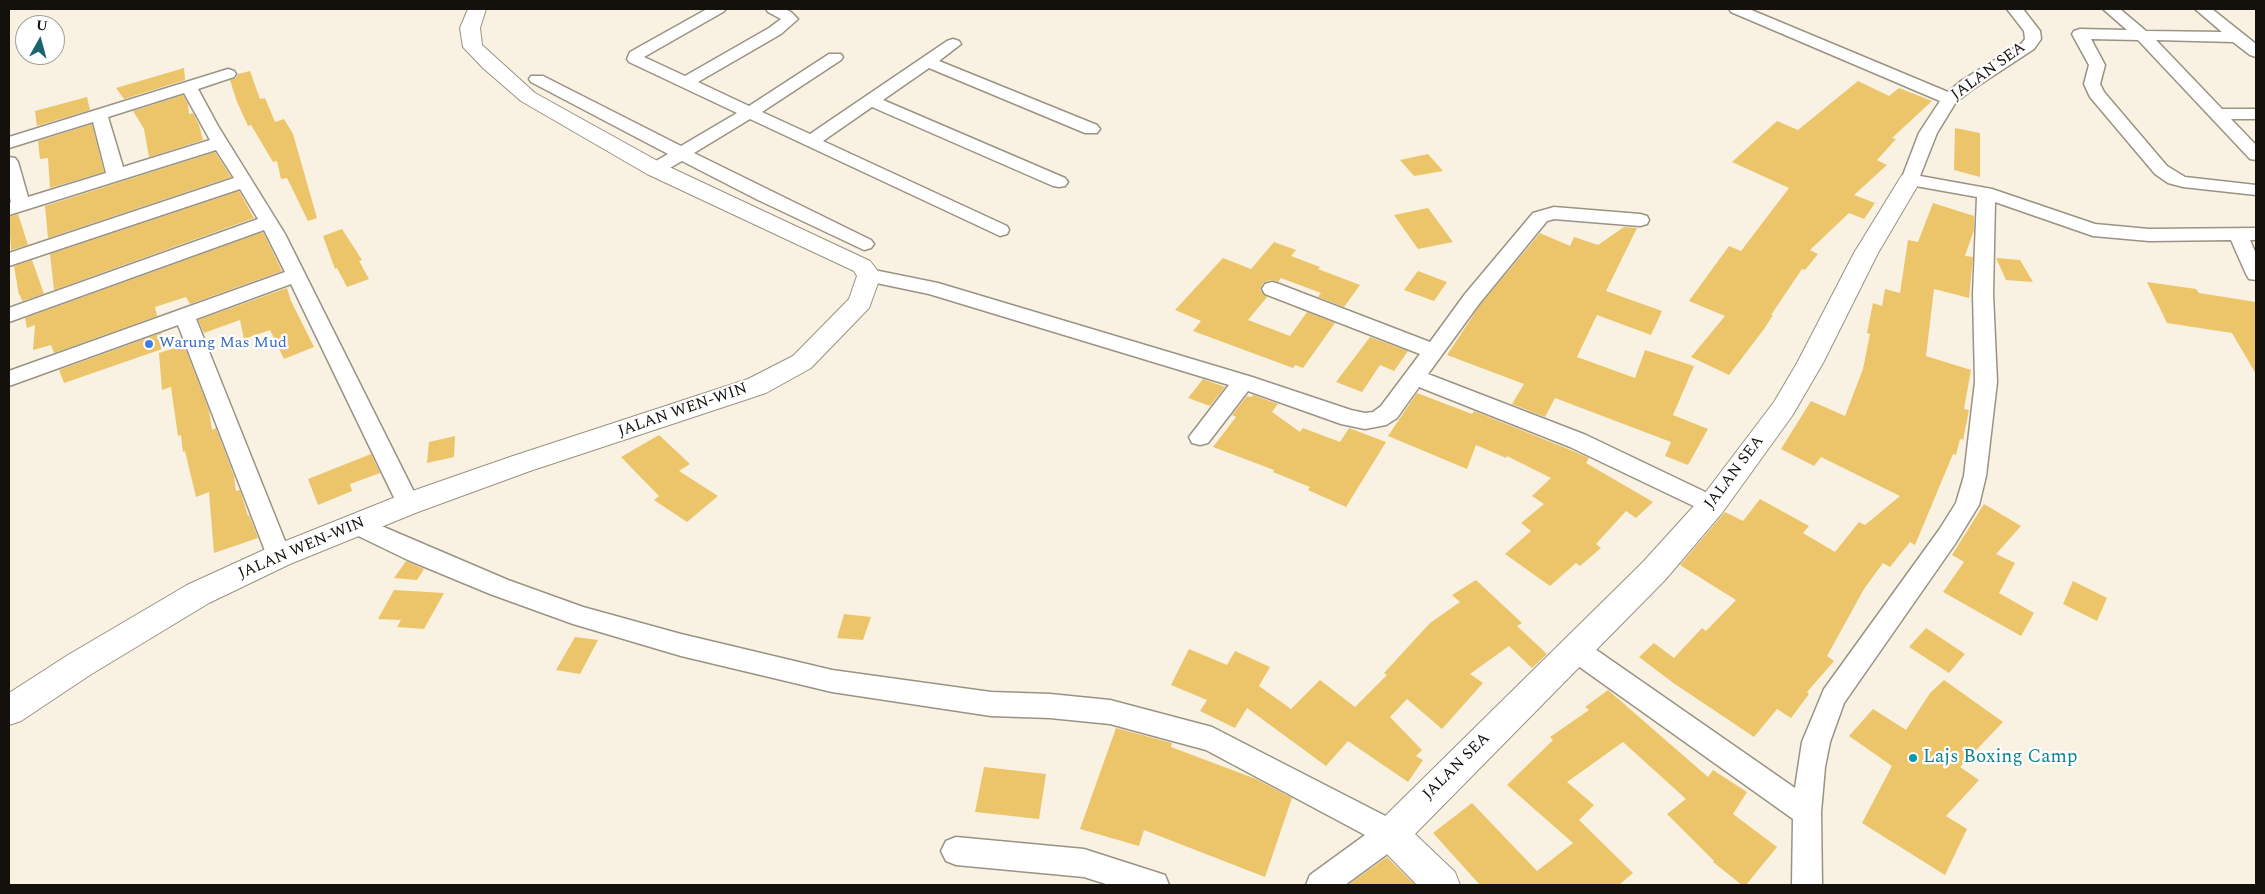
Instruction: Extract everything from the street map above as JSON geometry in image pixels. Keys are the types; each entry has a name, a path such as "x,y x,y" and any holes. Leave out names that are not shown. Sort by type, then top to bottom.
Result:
{"street":[{"path":"476,9 470,28 473,47 528,97 656,169 862,266 869,275 931,288 1244,382 1324,410 1365,421 1378,419 1389,412 1472,299 1540,216 1554,213 1640,220"},
{"path":"718,9 636,54 635,59 1000,230"},
{"path":"686,82 774,31 790,19 773,9"},
{"path":"1736,9 1950,99"},
{"name":"JALAN SEA","path":"1391,834 1654,572 1712,505 1783,409 1810,363 1866,253 1910,180 1928,133 1950,99 1967,85 2028,46 2033,39 2032,31 2015,9"},
{"path":"2111,9 2143,36 2256,155"},
{"path":"2203,9 2240,37 2256,52"},
{"path":"2240,37 2080,34 2097,65 2092,84 2096,92 2161,170 2174,179 2197,184 2256,190"},
{"path":"811,141 953,44"},
{"path":"656,169 835,56"},
{"path":"928,62 1091,129"},
{"path":"9,143 228,74"},
{"path":"537,79 864,244"},
{"path":"188,86 219,143 269,222 298,275 321,327 408,504"},
{"path":"872,101 1059,182"},
{"path":"99,114 116,174"},
{"path":"2218,114 2256,114"},
{"path":"9,162 15,207 219,143"},
{"path":"1910,180 1986,193 2093,230 2149,235 2247,235 2256,274"},
{"path":"9,260 244,181"},
{"path":"1807,885 1807,812 1811,767 1816,742 1832,697 1947,537 1967,505 1975,476 1986,382 1983,294 1986,193"},
{"path":"9,315 269,222"},
{"path":"9,379 298,275"},
{"name":"JALAN WEN-WIN","path":"9,711 79,665 198,594 279,556 408,504 520,464 757,386 802,362 837,328 860,302 869,275"},
{"path":"1272,289 1433,351"},
{"path":"185,317 279,556"},
{"path":"1415,377 1578,441 1712,505"},
{"path":"1200,437 1244,382"},
{"path":"358,525 499,587 582,617 680,645 832,681 991,704 1050,706 1110,712 1212,739 1391,834 1442,885"},
{"path":"1576,650 1730,760 1807,812"},
{"path":"1321,885 1391,834"},
{"path":"956,851 1084,863 1154,885"}],"building":[{"path":"184,68 185,80 124,99 116,88"},
{"path":"250,71 260,99 265,98 275,122 284,119 293,134 317,218 308,221 287,178 281,179 277,161 273,162 251,125 248,126 237,102 230,80 236,78 238,74"},
{"path":"1858,81 1889,96 1899,88 1932,101 1892,138 1896,139 1877,160 1887,165 1854,195 1875,203 1864,219 1849,213 1810,250 1818,254 1805,270 1802,269 1771,315 1773,315 1764,329 1729,375 1691,357 1725,316 1689,301 1729,246 1741,251 1789,188 1732,162 1777,121 1798,130"},
{"path":"183,95 188,104 189,114 193,113 199,125 203,140 149,157 144,129 133,111"},
{"path":"87,97 90,110 37,126 35,111"},
{"path":"92,124 104,172 50,188 48,158 40,159 38,141"},
{"path":"1955,128 1980,133 1980,177 1954,170"},
{"path":"215,152 231,177 48,238 45,206"},
{"path":"1428,154 1443,171 1414,176 1400,160"},
{"path":"239,191 254,218 54,290 50,254"},
{"path":"1933,203 1974,216 1974,230 1965,256 1973,257 1969,298 1934,289 1926,356 1971,370 1964,409 1969,410 1963,440 1960,439 1956,455 1953,454 1915,545 1910,542 1890,567 1883,563 1864,589 1827,656 1834,661 1807,692 1809,694 1791,718 1777,709 1754,737 1672,682 1639,657 1654,643 1674,658 1702,628 1706,631 1736,600 1680,565 1725,512 1743,521 1760,499 1809,526 1803,533 1835,552 1859,522 1865,525 1900,496 1821,457 1814,466 1781,449 1811,401 1845,416 1863,369 1870,334 1867,333 1873,303 1882,306 1885,289 1900,293 1908,240 1918,242"},
{"path":"1428,208 1453,242 1418,249 1394,215"},
{"path":"18,214 28,245 11,250 9,217"},
{"path":"1624,227 1637,228 1606,291 1662,311 1651,335 1597,315 1577,357 1635,378 1645,350 1694,366 1673,415 1708,429 1688,465 1665,456 1671,442 1555,398 1545,417 1512,404 1524,384 1447,355 1480,305 1540,233 1570,246 1574,237 1598,245"},
{"path":"342,229 362,260 359,261 369,279 347,287 337,268 335,269 323,236"},
{"path":"263,232 282,271 190,304 186,297 155,307 157,316 54,353 51,345 33,350 35,325 27,328 25,318"},
{"path":"1274,242 1296,250 1291,256 1320,267 1318,269 1360,285 1344,307 1318,297 1321,293 1281,278 1278,282 1271,280 1263,283 1260,290 1267,297 1248,320 1290,336 1307,312 1335,323 1303,368 1295,365 1293,368 1193,331 1201,321 1175,310 1223,258 1251,269"},
{"path":"1996,258 2020,260 2033,282 2006,280"},
{"path":"32,260 44,294 22,301 19,295 14,266"},
{"path":"1418,271 1447,282 1434,301 1404,290"},
{"path":"2147,282 2196,289 2199,293 2256,302 2256,374 2232,333 2167,323"},
{"path":"287,288 291,301 314,347 284,359 270,330 244,339 240,320 204,333 198,320"},
{"path":"161,333 165,348 64,383 59,370"},
{"path":"1370,337 1408,351 1394,371 1380,365 1362,392 1336,382"},
{"path":"184,345 209,410 212,430 216,428 234,476 236,491 240,490 248,516 258,538 214,553 209,492 196,497 185,451 183,452 181,435 178,436 171,387 162,390 159,353"},
{"path":"1203,379 1225,387 1210,406 1188,398"},
{"path":"1417,393 1472,414 1474,411 1589,458 1586,463 1653,502 1636,518 1626,511 1596,544 1601,548 1580,566 1576,563 1550,586 1505,554 1531,531 1521,523 1544,504 1532,496 1551,478 1507,456 1506,458 1476,445 1467,469 1388,436"},
{"path":"1253,395 1278,404 1272,412 1300,432 1303,428 1340,442 1349,428 1386,442 1346,507 1308,490 1310,487 1273,472 1274,470 1213,447 1236,417 1232,415 1247,396 1251,397"},
{"path":"659,435 690,464 679,471 718,496 687,522 654,500 659,496 621,457"},
{"path":"455,436 454,457 427,463 429,442"},
{"path":"371,454 380,473 350,484 352,491 318,505 308,479"},
{"path":"1984,504 2021,526 1996,554 2015,563 1999,593 2034,613 2021,636 1943,592 1964,562 1952,555"},
{"path":"406,561 424,569 417,580 394,578"},
{"path":"1476,580 1522,623 1517,626 1547,654 1532,668 1509,646 1470,674 1483,683 1442,729 1407,699 1390,717 1422,750 1416,756 1423,760 1408,782 1348,741 1326,766 1247,708 1235,728 1200,711 1207,700 1171,685 1189,649 1227,665 1235,651 1270,667 1259,686 1291,709 1320,680 1355,707 1387,675 1384,673 1430,623 1460,602 1452,595"},
{"path":"2073,581 2107,598 2097,621 2063,604"},
{"path":"394,590 444,593 424,629 397,627 401,620 378,619"},
{"path":"844,614 871,617 863,640 837,638"},
{"path":"1926,628 1965,654 1949,673 1909,647"},
{"path":"575,637 598,640 580,674 556,670"},
{"path":"1944,680 2003,722 1960,767 1979,780 1946,816 1967,829 1945,875 1862,823 1892,766 1849,736 1873,709 1906,730 1930,693"},
{"path":"1608,690 1708,777 1713,770 1747,792 1733,814 1777,847 1746,885 1742,885 1713,862 1667,814 1686,799 1623,742 1567,782 1594,805 1579,820 1633,873 1619,885 1480,885 1433,833 1472,803 1537,871 1573,843 1507,785 1553,740 1550,737 1589,710 1585,707"},
{"path":"1116,728 1172,743 1171,747 1256,779 1292,798 1265,877 1144,830 1139,846 1080,829"},
{"path":"984,767 1046,774 1039,819 975,812"},
{"path":"1387,857 1415,885 1348,885"}],"place":[{"name":"Warung Mas Mud","path":"149,344"},
{"name":"Lajs Boxing Camp","path":"1913,758"}]}
